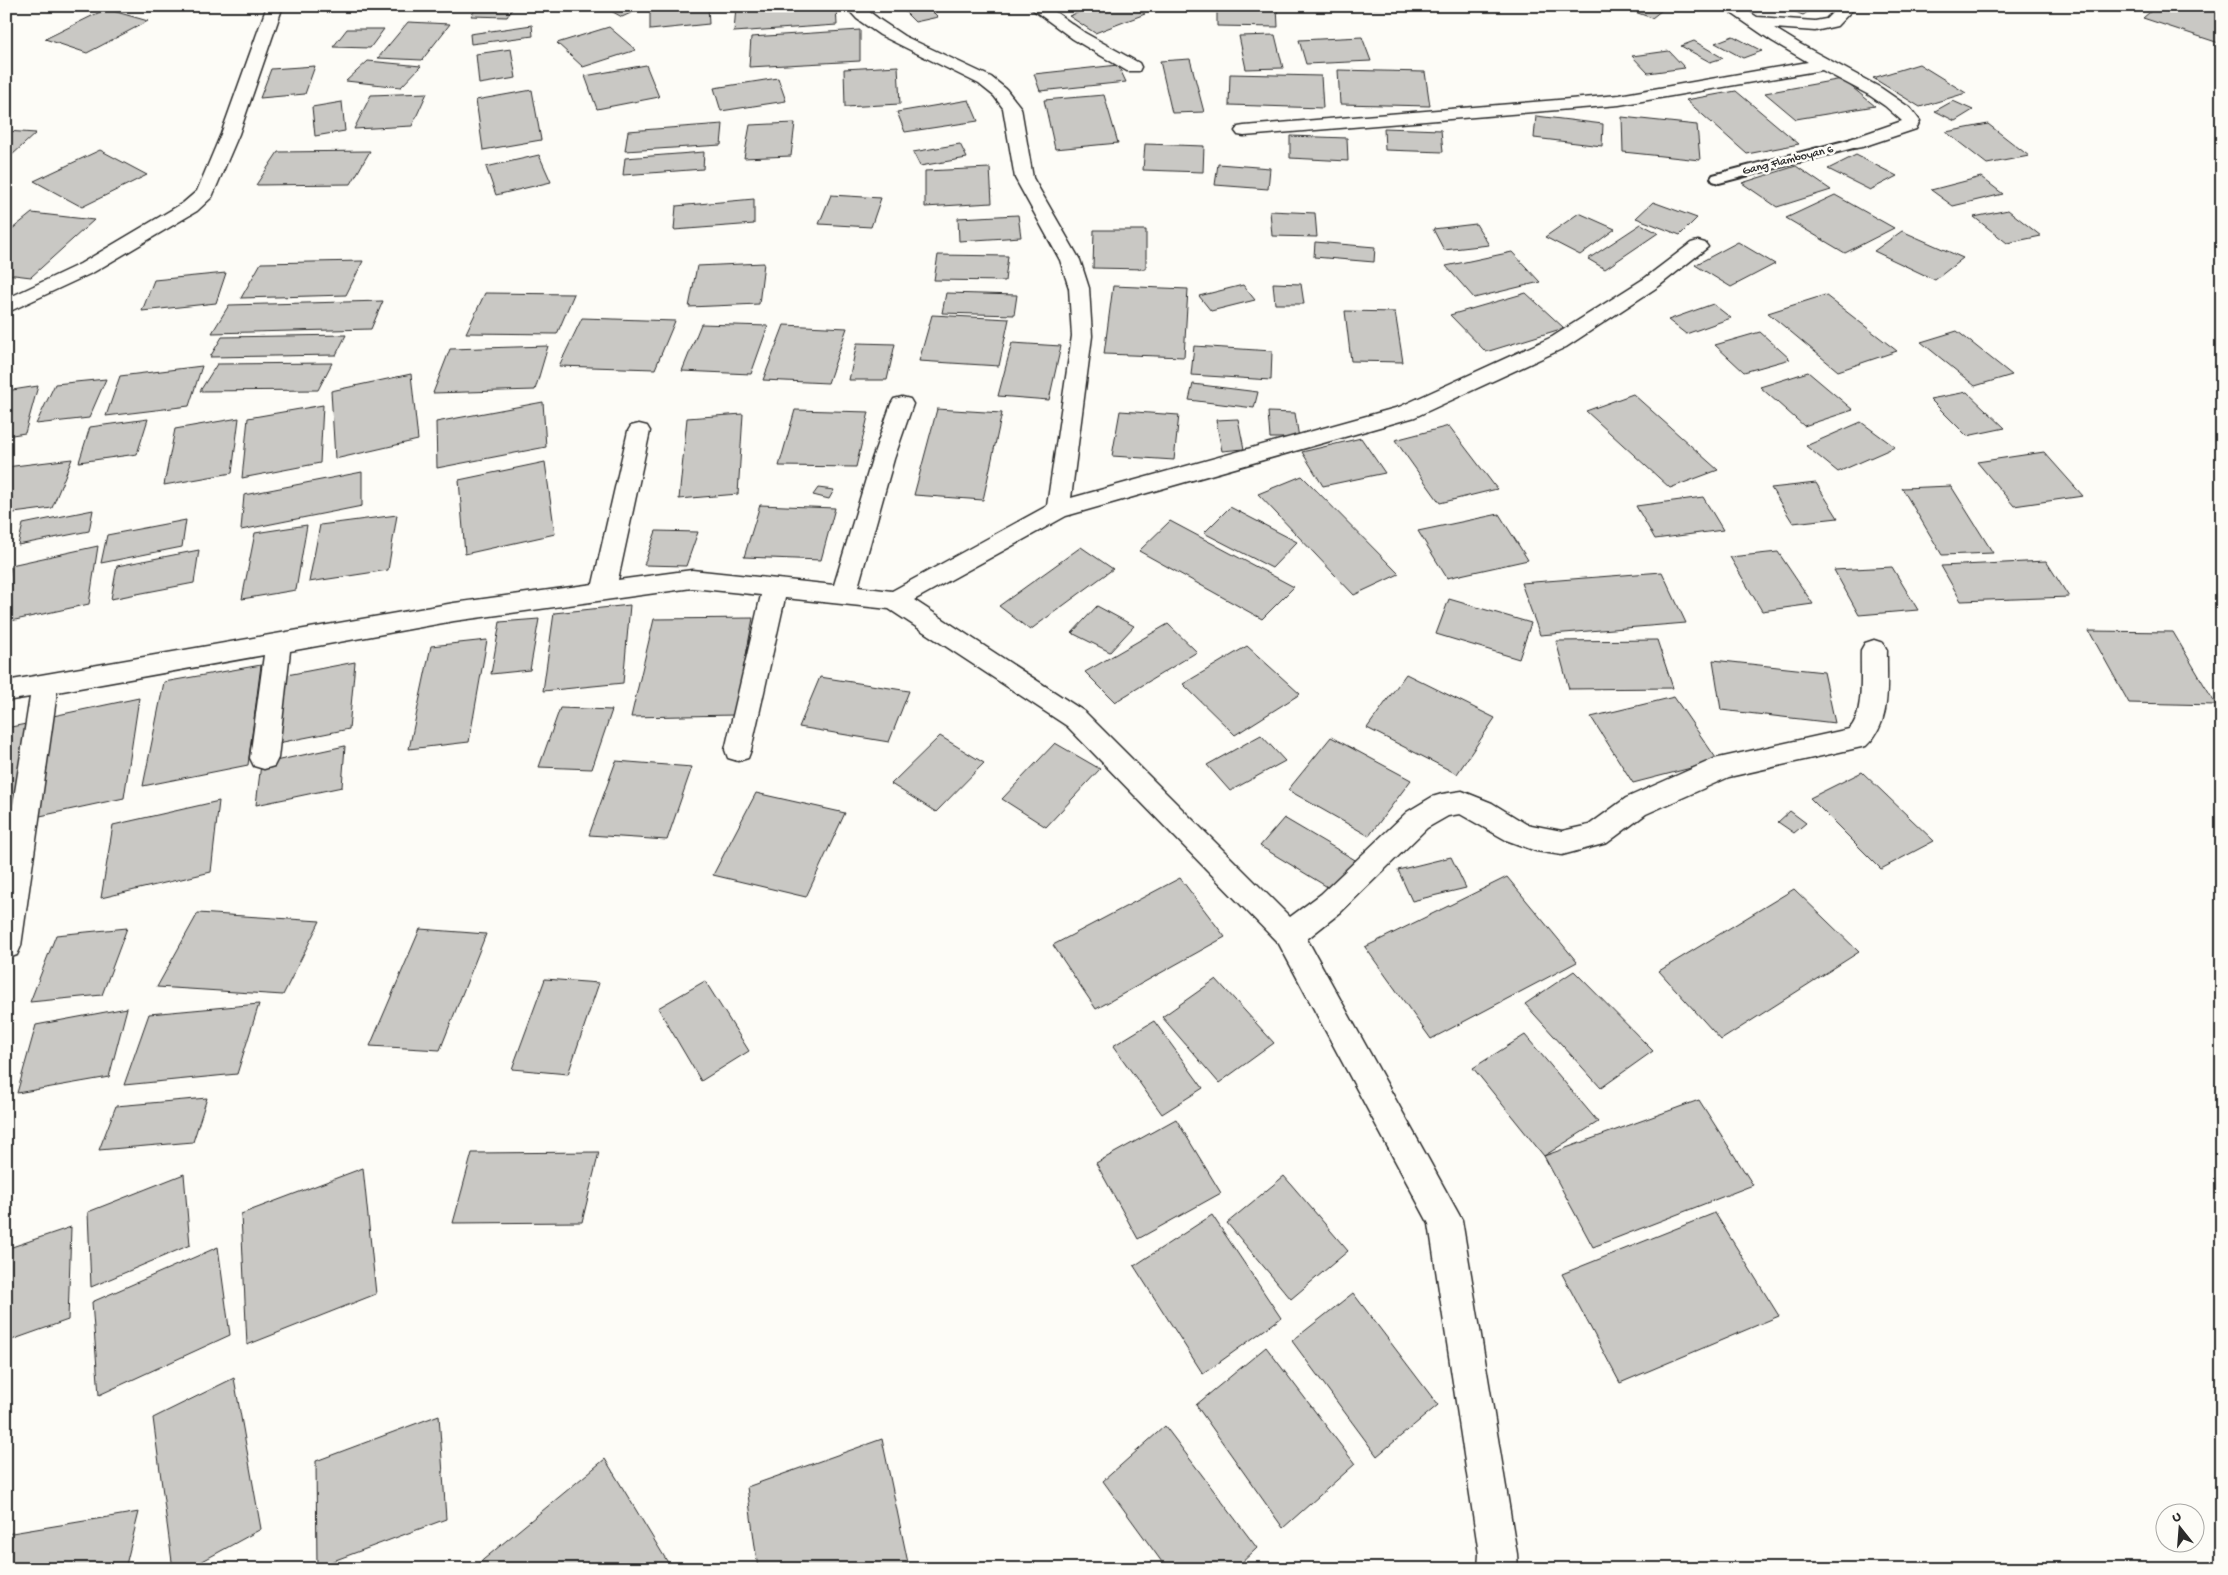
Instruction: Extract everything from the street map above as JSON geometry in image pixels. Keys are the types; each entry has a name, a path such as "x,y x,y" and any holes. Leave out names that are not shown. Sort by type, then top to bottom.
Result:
{"street":[{"path":"6,307 87,268 190,207 205,193 233,125 275,6"},
{"path":"853,6 901,41 985,80 1007,98 1012,108 1024,178 1070,260 1079,288 1082,336 1058,510"},
{"path":"1036,6 1079,36 1133,67"},
{"path":"1729,6 1795,48 1828,64 1894,104 1911,122 1910,125 1902,129 1856,143"},
{"path":"1752,21 1815,26 1830,23 1848,6"},
{"path":"1244,131 1619,100 1828,64"},
{"path":"895,600 1058,510 1408,412 1559,342 1652,282 1698,247"},
{"path":"6,291 31,296"},
{"path":"843,595 883,459 902,404"},
{"path":"603,592 639,431"},
{"path":"6,691 454,612 692,579 895,600 1076,720 1289,935 1445,1220 1498,1554 1498,1569"},
{"path":"738,750 776,588"},
{"path":"264,758 278,643"},
{"path":"1289,935 1331,903 1417,820 1442,805 1462,802 1482,811 1516,832 1536,839 1562,843 1598,835 1636,806 1724,767 1857,738 1866,730 1872,713 1874,650"},
{"path":"6,946 46,684"}],"lane":[{"name":"Gang Flamboyan 6","path":"1720,178 1856,143"}],"building":[{"path":"478,6 514,6 507,17 471,16"},
{"path":"602,6 646,6 622,17"},
{"path":"708,6 709,24 650,30 650,12"},
{"path":"736,6 836,6 837,25 734,32"},
{"path":"899,6 927,6 938,17 915,22"},
{"path":"1096,6 1133,6 1145,14 1095,33 1069,16"},
{"path":"1217,6 1277,6 1278,27 1217,26"},
{"path":"1328,6 1400,6 1400,7 1330,10"},
{"path":"1618,6 1667,6 1652,18"},
{"path":"1781,6 1817,6 1803,15"},
{"path":"2157,6 2222,6 2222,44 2143,18"},
{"path":"106,9 148,21 87,53 45,39"},
{"path":"408,22 450,24 422,60 378,58"},
{"path":"532,25 533,36 471,44 470,34"},
{"path":"609,27 636,50 583,67 557,43"},
{"path":"347,29 384,29 370,48 333,47"},
{"path":"860,30 860,61 749,67 751,37"},
{"path":"1275,35 1283,68 1246,69 1239,36"},
{"path":"1733,36 1762,51 1743,58 1715,43"},
{"path":"1362,37 1371,61 1306,64 1299,40"},
{"path":"1694,41 1723,58 1710,62 1681,46"},
{"path":"511,49 516,78 479,84 476,54"},
{"path":"1669,51 1685,68 1648,73 1632,56"},
{"path":"1190,59 1204,112 1172,113 1160,61"},
{"path":"368,61 421,66 401,87 346,81"},
{"path":"1919,64 1966,93 1920,107 1873,78"},
{"path":"646,65 659,97 597,109 585,76"},
{"path":"1118,65 1126,82 1040,91 1034,74"},
{"path":"315,66 305,94 260,98 271,69"},
{"path":"898,66 900,104 845,107 844,69"},
{"path":"1338,70 1425,72 1430,106 1340,104"},
{"path":"1230,74 1321,76 1323,108 1229,105"},
{"path":"778,78 786,101 721,111 714,88"},
{"path":"1842,79 1875,106 1796,119 1765,93"},
{"path":"532,90 541,140 483,150 476,100"},
{"path":"1736,91 1799,144 1747,154 1686,100"},
{"path":"427,93 412,126 354,129 371,95"},
{"path":"1104,95 1118,143 1055,149 1044,100"},
{"path":"969,100 978,121 905,132 897,112"},
{"path":"1953,101 1973,110 1955,121 1935,111"},
{"path":"342,102 345,131 315,136 312,107"},
{"path":"1536,116 1603,124 1602,146 1534,138"},
{"path":"1622,117 1697,125 1700,160 1623,152"},
{"path":"795,123 791,156 744,158 750,125"},
{"path":"723,124 721,145 625,151 628,131"},
{"path":"1988,124 2029,156 1987,164 1946,132"},
{"path":"1384,128 1441,130 1443,152 1385,150"},
{"path":"6,131 36,133 11,156 6,156"},
{"path":"1290,136 1347,138 1348,161 1290,158"},
{"path":"960,144 967,158 920,166 913,152"},
{"path":"1145,144 1204,146 1203,172 1143,170"},
{"path":"100,150 147,175 82,207 34,181"},
{"path":"370,151 351,184 256,185 278,152"},
{"path":"704,152 703,169 623,175 625,158"},
{"path":"539,155 551,182 496,195 486,167"},
{"path":"1856,155 1897,176 1870,190 1828,169"},
{"path":"1218,164 1270,168 1268,189 1215,185"},
{"path":"1796,166 1831,190 1777,207 1742,183"},
{"path":"990,168 992,203 925,207 925,171"},
{"path":"1981,177 2003,194 1953,206 1931,190"},
{"path":"831,195 881,198 871,227 819,224"},
{"path":"1835,195 1894,228 1845,253 1786,218"},
{"path":"754,199 754,224 674,230 676,206"},
{"path":"1653,202 1697,218 1680,235 1636,218"},
{"path":"2008,210 2041,236 2007,243 1974,217"},
{"path":"1270,211 1315,213 1317,237 1272,236"},
{"path":"32,213 94,220 31,277 6,274 6,234"},
{"path":"1579,213 1615,229 1580,255 1545,237"},
{"path":"1018,215 1021,237 959,241 958,218"},
{"path":"1476,224 1489,245 1444,250 1433,229"},
{"path":"1641,224 1658,233 1605,269 1588,259"},
{"path":"1094,230 1146,230 1146,269 1093,268"},
{"path":"1902,231 1963,258 1935,280 1874,251"},
{"path":"1315,242 1375,247 1374,262 1314,257"},
{"path":"1738,242 1775,264 1731,287 1695,265"},
{"path":"1512,252 1540,282 1474,298 1446,266"},
{"path":"938,255 1008,256 1005,281 934,280"},
{"path":"363,261 346,295 241,298 261,263"},
{"path":"764,263 759,304 689,307 697,266"},
{"path":"226,273 216,303 142,311 154,280"},
{"path":"1273,283 1301,284 1304,304 1275,304"},
{"path":"1243,285 1255,300 1211,311 1199,296"},
{"path":"1113,286 1188,289 1184,357 1104,354"},
{"path":"485,293 574,294 557,334 466,333"},
{"path":"946,293 1017,295 1014,315 942,313"},
{"path":"1526,293 1564,328 1486,352 1450,315"},
{"path":"1825,295 1897,351 1838,371 1768,313"},
{"path":"383,301 371,329 212,333 229,305"},
{"path":"1713,304 1731,318 1686,334 1668,320"},
{"path":"1345,311 1395,312 1403,362 1351,361"},
{"path":"932,315 1009,319 999,366 919,361"},
{"path":"582,318 675,321 655,369 559,366"},
{"path":"701,324 768,326 751,374 682,371"},
{"path":"784,325 847,328 828,383 763,380"},
{"path":"1957,331 2012,375 1975,386 1921,342"},
{"path":"1760,332 1790,359 1744,372 1715,345"},
{"path":"346,335 336,355 210,357 222,337"},
{"path":"857,343 895,344 887,380 849,380"},
{"path":"1012,343 1061,346 1049,400 998,396"},
{"path":"548,346 535,390 433,393 450,349"},
{"path":"1194,346 1272,351 1271,380 1191,375"},
{"path":"332,363 318,390 200,391 217,364"},
{"path":"202,366 189,406 106,416 120,376"},
{"path":"1808,372 1853,410 1804,426 1760,387"},
{"path":"411,374 418,440 335,459 331,391"},
{"path":"106,379 89,418 36,424 55,384"},
{"path":"1193,384 1258,392 1254,408 1189,400"},
{"path":"38,386 25,433 6,436 6,391"},
{"path":"1967,392 2005,428 1967,436 1930,399"},
{"path":"1633,394 1718,470 1670,488 1586,411"},
{"path":"543,402 546,447 437,468 436,422"},
{"path":"323,405 320,463 242,478 248,418"},
{"path":"937,409 1002,413 983,500 914,495"},
{"path":"795,410 869,412 856,467 779,466"},
{"path":"1120,411 1179,415 1174,460 1112,456"},
{"path":"1268,412 1295,413 1299,438 1270,438"},
{"path":"743,414 738,494 679,499 687,418"},
{"path":"239,418 232,473 164,485 175,429"},
{"path":"148,419 137,454 79,462 90,427"},
{"path":"1238,419 1244,449 1222,451 1216,420"},
{"path":"1861,422 1895,447 1838,472 1806,446"},
{"path":"1449,426 1497,489 1440,503 1395,440"},
{"path":"1361,438 1385,473 1323,486 1302,452"},
{"path":"2044,452 2083,496 2014,506 1977,462"},
{"path":"72,459 52,508 6,514 6,467"},
{"path":"545,462 555,534 465,554 459,480"},
{"path":"362,472 362,506 241,530 244,495"},
{"path":"1302,476 1399,574 1354,595 1258,494"},
{"path":"1816,483 1838,518 1793,523 1771,488"},
{"path":"1951,486 1993,553 1942,555 1902,488"},
{"path":"818,488 834,490 829,499 813,495"},
{"path":"1703,497 1723,530 1655,539 1636,506"},
{"path":"760,505 835,508 821,560 744,557"},
{"path":"1230,507 1297,542 1272,568 1204,533"},
{"path":"93,510 89,531 18,545 23,524"},
{"path":"1499,514 1528,560 1447,578 1418,531"},
{"path":"397,515 388,570 309,582 320,525"},
{"path":"186,520 182,547 101,563 107,535"},
{"path":"1170,521 1294,587 1262,619 1139,551"},
{"path":"307,525 296,590 242,599 255,533"},
{"path":"656,531 698,532 686,566 644,565"},
{"path":"98,546 89,604 6,622 6,590 11,565"},
{"path":"1081,547 1113,569 1030,630 999,606"},
{"path":"199,550 194,583 111,599 117,566"},
{"path":"1778,552 1813,604 1762,611 1730,557"},
{"path":"2046,561 2069,597 1961,601 1941,566"},
{"path":"1892,567 1918,610 1859,615 1834,570"},
{"path":"1662,572 1686,623 1540,635 1521,583"},
{"path":"1449,599 1531,623 1519,659 1436,634"},
{"path":"630,605 623,683 543,691 554,613"},
{"path":"1097,606 1134,626 1110,652 1072,633"},
{"path":"753,618 735,715 631,717 654,619"},
{"path":"539,619 530,670 491,674 500,622"},
{"path":"1168,624 1197,652 1115,702 1085,672"},
{"path":"2089,631 2173,632 2216,705 2129,703"},
{"path":"487,640 469,742 409,749 431,646"},
{"path":"1657,640 1673,688 1569,689 1556,641"},
{"path":"1247,646 1300,694 1235,735 1183,684"},
{"path":"1713,660 1824,672 1835,723 1721,710"},
{"path":"355,662 349,729 278,743 287,675"},
{"path":"261,665 248,765 143,786 164,682"},
{"path":"1406,674 1495,718 1457,774 1367,728"},
{"path":"820,677 909,691 889,742 799,727"},
{"path":"1674,697 1718,761 1633,783 1591,717"},
{"path":"139,698 124,798 31,818 53,716"},
{"path":"560,708 612,710 592,769 539,767"},
{"path":"36,722 12,843 6,844 6,728"},
{"path":"1261,735 1285,761 1230,791 1207,765"},
{"path":"940,736 984,763 936,812 891,784"},
{"path":"1331,737 1411,780 1369,836 1288,790"},
{"path":"1055,743 1100,769 1046,827 1002,799"},
{"path":"345,746 342,787 256,805 261,764"},
{"path":"616,761 692,767 667,840 589,835"},
{"path":"1862,772 1934,841 1881,869 1810,798"},
{"path":"756,793 845,813 806,897 713,875"},
{"path":"219,801 211,872 101,898 113,825"},
{"path":"1790,811 1806,823 1794,833 1778,822"},
{"path":"1284,818 1362,864 1339,894 1260,846"},
{"path":"1451,857 1466,888 1412,901 1398,870"},
{"path":"1507,877 1577,962 1431,1039 1365,947"},
{"path":"1180,878 1225,937 1096,1009 1053,945"},
{"path":"1794,889 1859,952 1721,1040 1659,971"},
{"path":"198,913 320,921 283,995 157,987"},
{"path":"127,928 102,995 30,1002 56,935"},
{"path":"420,929 486,934 440,1050 370,1046"},
{"path":"1574,971 1653,1051 1601,1088 1525,1004"},
{"path":"545,979 599,983 568,1074 512,1069"},
{"path":"1216,979 1274,1043 1219,1083 1162,1017"},
{"path":"705,981 749,1051 701,1081 658,1008"},
{"path":"259,1004 237,1074 124,1085 149,1014"},
{"path":"127,1008 109,1077 17,1093 36,1025"},
{"path":"1154,1021 1203,1088 1162,1114 1113,1046"},
{"path":"1525,1035 1598,1122 1544,1156 1473,1068"},
{"path":"207,1098 193,1142 99,1150 116,1106"},
{"path":"1699,1100 1753,1185 1593,1247 1544,1156"},
{"path":"1176,1119 1221,1193 1138,1239 1096,1163"},
{"path":"599,1152 582,1222 453,1223 472,1153"},
{"path":"363,1168 376,1294 247,1345 241,1214"},
{"path":"184,1174 190,1245 91,1287 88,1212"},
{"path":"1284,1176 1348,1251 1291,1299 1227,1223"},
{"path":"1715,1213 1779,1316 1620,1383 1562,1274"},
{"path":"1212,1215 1281,1318 1203,1374 1134,1266"},
{"path":"71,1227 68,1320 6,1342 6,1249"},
{"path":"218,1247 230,1335 99,1395 92,1302"},
{"path":"1353,1293 1438,1405 1377,1456 1292,1341"},
{"path":"1266,1347 1355,1464 1283,1528 1196,1405"},
{"path":"234,1378 261,1529 188,1569 173,1569 153,1418"},
{"path":"439,1415 446,1519 317,1567 316,1461"},
{"path":"1165,1426 1257,1548 1235,1569 1167,1569 1103,1481"},
{"path":"882,1439 908,1563 893,1569 758,1569 747,1487"},
{"path":"605,1459 670,1566 667,1569 472,1569"},
{"path":"139,1512 125,1569 6,1569 6,1534"}]}
